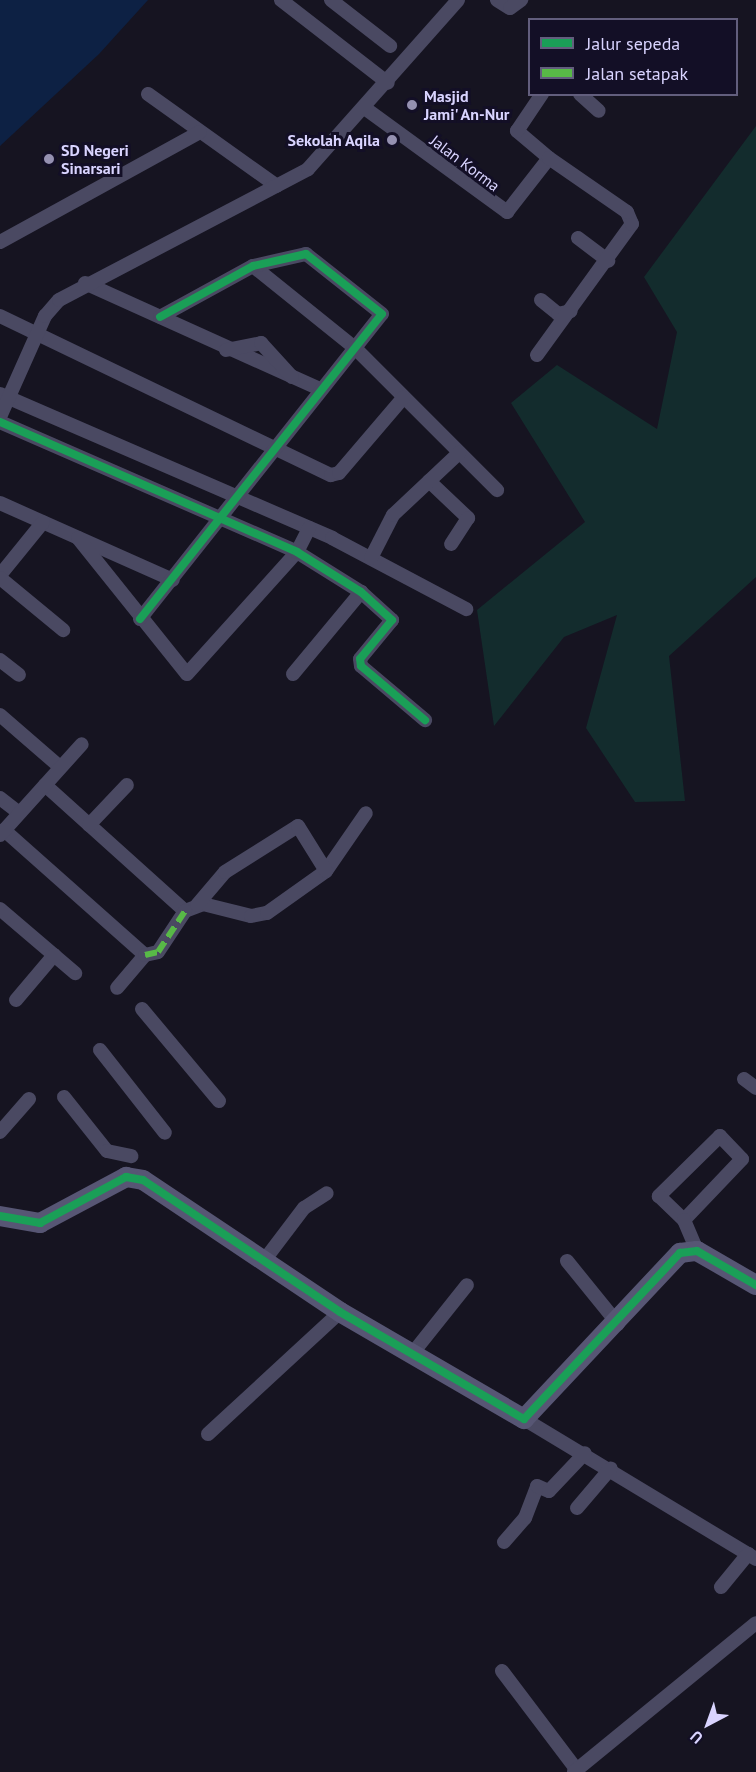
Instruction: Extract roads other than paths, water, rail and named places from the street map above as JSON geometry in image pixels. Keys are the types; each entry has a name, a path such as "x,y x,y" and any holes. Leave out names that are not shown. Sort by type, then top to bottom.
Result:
{"street":[{"path":"281,0 388,83"},
{"path":"331,0 390,46"},
{"path":"0,417 4,396 50,308 85,283 308,169 366,109 458,0"},
{"path":"497,0 510,8 521,0"},
{"path":"148,94 277,186"},
{"path":"537,355 631,228 631,216 549,158 516,128 540,96"},
{"path":"582,96 599,111"},
{"name":"Jalan Korma","path":"366,109 503,212 511,210 549,158"},
{"path":"0,242 200,132"},
{"path":"578,238 608,261"},
{"path":"140,619 173,580 215,518 382,314 313,256 253,266 160,317"},
{"path":"253,266 354,348 497,490"},
{"path":"85,283 226,350 320,389"},
{"path":"541,300 558,314 571,310"},
{"path":"0,316 36,335 277,445 335,475 403,398"},
{"path":"226,350 261,343 293,378"},
{"path":"4,396 309,528 466,609"},
{"path":"0,422 297,552 361,592 392,620 360,659 361,666 424,720"},
{"path":"371,558 393,515 459,453"},
{"path":"429,481 468,518 451,544"},
{"path":"0,503 173,580"},
{"path":"43,522 0,576 63,630"},
{"path":"78,538 140,619 189,674 297,552 309,528"},
{"path":"293,674 361,592"},
{"path":"0,660 19,675"},
{"path":"0,715 60,767"},
{"path":"82,744 2,832 145,955"},
{"path":"89,825 127,784"},
{"path":"45,785 89,825 191,908 258,917 326,871 366,813"},
{"path":"0,798 18,813"},
{"path":"117,988 145,955 158,952 191,908 225,872 298,826 326,871"},
{"path":"0,909 75,973"},
{"path":"16,1000 54,955"},
{"path":"142,1009 219,1101"},
{"path":"100,1050 165,1133"},
{"path":"744,1079 756,1088"},
{"path":"64,1097 107,1151 131,1156"},
{"path":"0,1132 29,1099"},
{"path":"684,1220 742,1159 720,1136 659,1196 684,1220 697,1251 756,1285"},
{"path":"0,1216 40,1223 129,1177 340,1312 611,1468 752,1556 721,1587"},
{"path":"263,1263 304,1208 327,1193"},
{"path":"524,1419 618,1323 675,1257 697,1251"},
{"path":"567,1262 618,1323"},
{"path":"412,1354 467,1285"},
{"path":"208,1434 340,1312"},
{"path":"504,1542 525,1518 537,1486 549,1491 585,1453"},
{"path":"577,1508 611,1468"},
{"path":"502,1671 576,1771 756,1623"}],"water":[{"path":"0,0 148,0 99,54 0,146"}],"place":[{"name":"Masjid Jami' An-Nur","path":"412,105"},
{"name":"Sekolah Aqila","path":"392,140"},
{"name":"SD Negeri Sinarsari","path":"49,159"}]}
